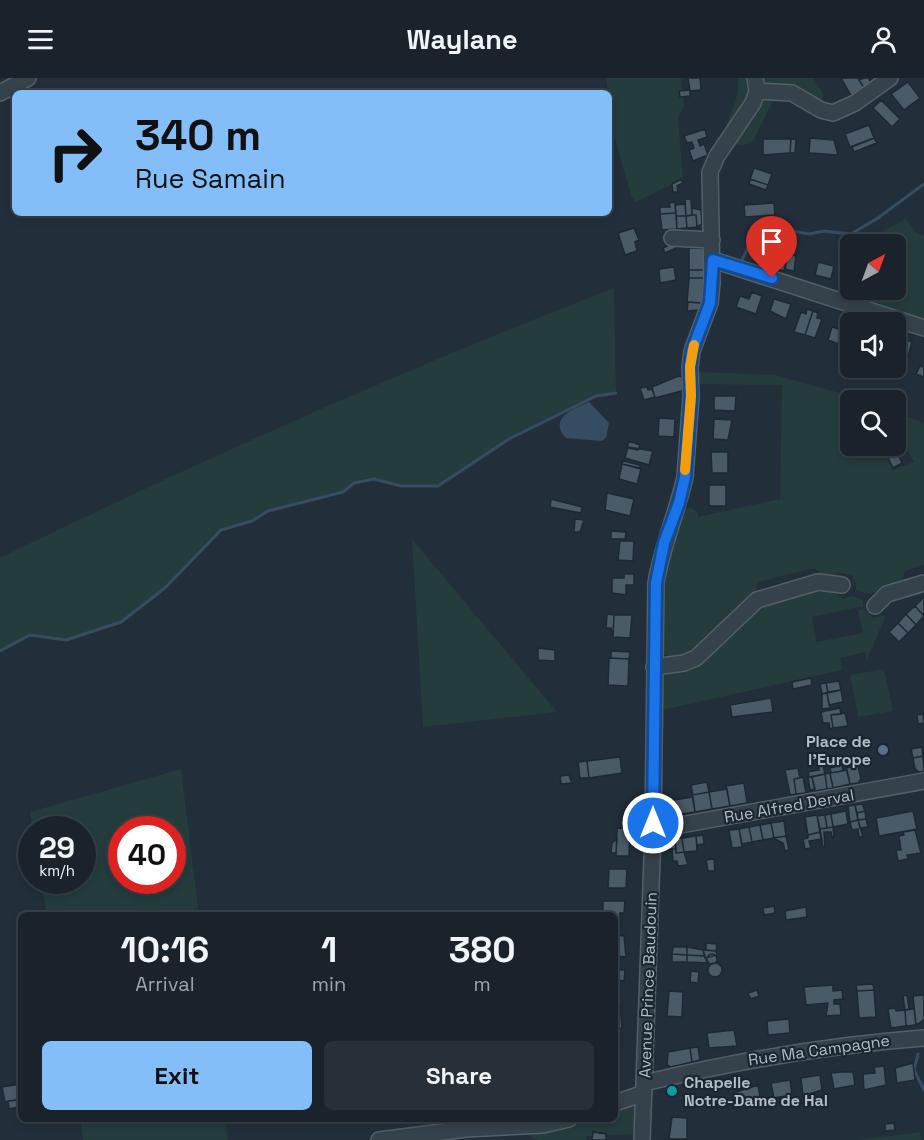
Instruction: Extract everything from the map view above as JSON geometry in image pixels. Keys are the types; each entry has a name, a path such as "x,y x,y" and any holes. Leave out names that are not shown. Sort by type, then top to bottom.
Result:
{"street":[{"path":"0,93 28,78"},
{"path":"756,85 792,93 820,110 833,113 855,103 890,78"},
{"name":"Avenue Prince Baudouin","path":"642,1140 653,830 654,666 660,560 685,477 692,351 727,265 712,240 711,167 742,123 756,85"},
{"path":"672,238 712,240"},
{"path":"727,265 924,328"},
{"path":"654,666 684,663 696,658 757,600 818,582 842,585"},
{"path":"875,606 887,594 924,583"},
{"name":"Rue Alfred Derval","path":"653,830 924,781"},
{"name":"Rue Ma Campagne","path":"618,1101 644,1088 733,1062 863,1042 924,1038"},
{"path":"379,1140 466,1129 543,1125 556,1122"}],"green space":[{"path":"606,78 681,78 684,106 678,119 683,179 636,202 632,198 613,133 612,90 608,90"},
{"path":"737,78 813,78 824,95 820,101 775,97 752,143 740,145 734,143 725,134 738,92"},
{"path":"906,219 917,233 924,236 924,324 906,318 906,312 888,312 852,300 906,300 906,234 877,234"},
{"path":"614,288 616,393 596,396 509,439 438,486 401,486 373,479 354,483 343,492 268,511 252,521 221,530 165,588 121,622 66,640 30,635 0,651 0,558 151,486 381,383"},
{"path":"697,372 775,375 840,393 840,456 886,456 893,470 914,462 906,450 906,416 924,424 924,565 905,571 901,584 869,594 856,590 856,584 851,575 841,573 824,577 815,568 762,581 757,584 753,598 689,656 674,659 659,651 667,564 685,510 691,507 698,513 698,517 780,499 782,385 698,384"},
{"path":"412,539 557,712 423,727"},
{"path":"824,587 844,599 852,596 863,600 863,606 812,617 816,642 863,633 858,611 863,609 873,618 886,615 867,660 865,652 840,658 842,670 658,711 659,679 667,673 700,660 756,608"},
{"path":"884,669 893,711 858,717 850,675"},
{"path":"181,769 199,912 46,912 43,894 96,894 96,816 31,816 30,812"},
{"path":"644,1093 638,1132 587,1136 586,1140 537,1140 517,1128 552,1122 618,1122 618,1102"},
{"path":"80,1122 225,1122 228,1140 83,1140"},
{"path":"920,1132 921,1140 858,1140"}],"water":[{"path":"589,402 609,423 606,438 602,441 566,438 561,431 561,420 570,411"}],"building":[{"path":"688,78 700,78 701,90 690,91"},
{"path":"841,78 858,78 864,88 859,90 861,95 853,99"},
{"path":"869,78 871,84 864,88 859,80"},
{"path":"908,82 920,98 904,110 891,94"},
{"path":"690,90 690,96 680,97 679,91"},
{"path":"881,100 900,119 892,127 873,108"},
{"path":"869,125 874,138 850,147 845,134"},
{"path":"705,129 707,137 698,140 700,146 704,144 708,155 693,161 689,150 694,148 692,142 687,143 684,136"},
{"path":"810,138 834,140 838,155 809,153"},
{"path":"874,138 877,143 854,152 852,147"},
{"path":"763,139 791,139 790,153 763,155"},
{"path":"791,139 796,139 795,153 790,153"},
{"path":"754,168 772,174 768,185 750,179"},
{"path":"681,179 683,183 677,186 678,192 673,192 672,184"},
{"path":"750,179 768,185 766,190 749,184"},
{"path":"685,199 691,199 692,215 686,216"},
{"path":"675,202 676,213 660,214 660,207 670,207 669,203"},
{"path":"774,203 775,215 745,217 744,205"},
{"path":"685,204 686,216 676,216 675,205"},
{"path":"692,208 701,210 702,224 697,227 696,215 692,215"},
{"path":"676,213 677,229 662,230 660,214"},
{"path":"696,215 697,227 687,228 686,216"},
{"path":"676,216 686,216 687,228 677,229"},
{"path":"634,228 639,240 635,242 637,251 625,255 618,233"},
{"path":"776,239 779,240 778,246 788,248 787,257 774,254"},
{"path":"779,240 788,242 788,248 778,246"},
{"path":"674,243 676,248 665,253 663,248"},
{"path":"689,248 705,248 705,270 689,270"},
{"path":"774,254 787,257 784,271 771,268"},
{"path":"788,254 796,256 794,271 785,269"},
{"path":"818,262 834,266 831,279 815,275"},
{"path":"674,267 676,280 660,283 659,269"},
{"path":"689,270 705,270 705,278 689,278"},
{"path":"689,278 705,278 703,303 687,302"},
{"path":"752,292 762,296 756,314 736,307 740,296 749,299"},
{"path":"774,299 791,304 786,319 770,311"},
{"path":"688,302 701,303 701,310 687,311"},
{"path":"807,309 813,311 805,335 794,332 801,312 806,314"},
{"path":"813,311 818,313 817,318 822,319 815,338 805,335"},
{"path":"832,327 840,329 840,344 828,340"},
{"path":"906,340 912,342 908,357 906,356"},
{"path":"920,366 924,367 924,377 916,374"},
{"path":"681,375 685,390 655,398 652,387"},
{"path":"647,387 648,390 652,389 655,397 644,400 640,388"},
{"path":"714,396 736,396 735,411 714,410"},
{"path":"659,418 675,419 674,437 658,436"},
{"path":"714,419 732,420 728,440 713,439"},
{"path":"629,441 640,445 638,450 627,448"},
{"path":"628,447 653,451 649,465 625,458"},
{"path":"711,452 728,452 728,473 712,473"},
{"path":"899,456 902,463 893,468 888,458"},
{"path":"623,461 640,465 640,468 622,464"},
{"path":"622,464 641,469 637,484 619,479"},
{"path":"709,485 726,485 726,506 709,506"},
{"path":"607,493 634,499 630,516 605,510"},
{"path":"551,499 582,507 581,513 550,507"},
{"path":"575,519 584,520 580,532 574,532"},
{"path":"611,531 626,532 625,539 611,539"},
{"path":"620,541 634,541 633,561 618,560"},
{"path":"624,574 634,574 634,585 626,585 626,595 612,593 612,578 624,578"},
{"path":"924,599 924,616 915,606"},
{"path":"915,606 924,616 916,625 906,614"},
{"path":"607,614 614,615 613,637 611,628 606,628"},
{"path":"906,614 916,625 908,633 898,623"},
{"path":"614,615 632,615 630,638 613,637"},
{"path":"898,623 908,633 899,642 889,632"},
{"path":"538,648 555,650 555,661 538,660"},
{"path":"611,651 630,652 629,659 611,658"},
{"path":"609,658 629,659 628,686 608,685"},
{"path":"811,678 812,685 793,689 792,682"},
{"path":"839,681 841,690 828,692 826,683"},
{"path":"826,683 828,692 822,694 820,684"},
{"path":"841,690 843,702 829,705 827,693"},
{"path":"827,693 830,708 822,709 822,694"},
{"path":"771,698 773,712 732,717 730,705"},
{"path":"840,708 841,714 831,715 833,728 830,729 829,723 823,723 821,712"},
{"path":"845,713 848,726 833,728 831,715"},
{"path":"923,714 924,723 918,724 917,715"},
{"path":"922,747 923,756 913,758 911,749"},
{"path":"923,756 924,772 919,772 915,769 913,758"},
{"path":"620,757 622,773 589,778 587,761"},
{"path":"857,757 858,766 846,768 845,762 855,760"},
{"path":"822,760 825,774 809,777 808,772 819,770 818,761"},
{"path":"587,761 589,778 580,778 578,762"},
{"path":"842,765 843,771 831,773 830,768"},
{"path":"858,766 861,779 858,783 850,784 846,768"},
{"path":"798,768 800,778 794,779 796,794 790,795 785,770"},
{"path":"847,770 850,784 833,788 830,773"},
{"path":"830,773 833,788 827,789 825,774"},
{"path":"825,774 827,789 815,791 812,777"},
{"path":"569,775 572,783 561,784 560,776"},
{"path":"803,777 806,793 796,794 794,779"},
{"path":"808,777 812,777 815,789 810,790"},
{"path":"707,782 709,792 693,795 691,785"},
{"path":"744,783 747,803 730,806 726,786"},
{"path":"727,789 730,806 712,809 709,792"},
{"path":"709,792 712,809 695,812 692,795"},
{"path":"693,797 695,812 675,815 673,800"},
{"path":"862,804 865,811 857,813 855,805"},
{"path":"855,805 858,820 850,822 848,806"},
{"path":"846,811 848,824 833,827 831,814"},
{"path":"865,811 866,819 858,820 857,813"},
{"path":"913,811 917,829 879,836 876,818"},
{"path":"831,814 833,827 827,828 825,815"},
{"path":"817,815 820,832 808,835 805,817"},
{"path":"825,815 827,828 820,829 817,816"},
{"path":"866,819 868,827 860,828 858,820"},
{"path":"858,820 863,837 859,837 858,829 852,830 850,822"},
{"path":"784,821 786,836 774,838 771,823"},
{"path":"771,823 774,838 763,840 760,825"},
{"path":"760,825 763,840 752,842 749,827"},
{"path":"749,827 752,842 742,844 739,829"},
{"path":"833,827 834,837 831,832 824,832 825,847 823,847 820,829"},
{"path":"617,828 630,829 629,856 616,856"},
{"path":"739,829 742,847 732,848 729,830"},
{"path":"915,830 921,853 907,855 908,859 898,861 896,850 901,850 899,836 904,835 903,832"},
{"path":"820,832 821,839 809,841 811,848 805,849 803,839"},
{"path":"703,835 704,844 697,845 696,836"},
{"path":"696,836 697,851 684,852 682,838"},
{"path":"786,836 789,850 785,851 783,843 773,838"},
{"path":"675,838 682,838 684,852 676,853"},
{"path":"675,838 676,849 669,849 668,839"},
{"path":"617,839 616,853 611,853 612,843"},
{"path":"672,849 676,849 676,853 684,852 688,865 678,866 677,861 673,861"},
{"path":"714,859 715,871 708,871 706,860"},
{"path":"609,869 627,869 626,888 608,888"},
{"path":"603,901 625,901 624,913 620,913 620,925 618,925 618,912 603,912"},
{"path":"774,906 775,913 764,915 763,908"},
{"path":"806,907 807,917 786,920 785,911"},
{"path":"618,935 624,936 626,957 618,956"},
{"path":"706,943 717,944 716,951 706,950"},
{"path":"673,947 687,947 687,955 672,954"},
{"path":"687,947 703,950 705,956 687,955"},
{"path":"703,950 716,951 717,955 705,958"},
{"path":"672,954 687,955 687,962 672,962"},
{"path":"712,954 716,955 716,963 712,964 708,963 707,959 708,955"},
{"path":"687,955 705,956 707,963 687,962"},
{"path":"712,963 718,963 722,970 718,977 712,977 708,973 708,967"},
{"path":"618,970 625,970 624,981 619,980 618,994"},
{"path":"691,971 699,972 698,983 690,982"},
{"path":"873,984 874,990 857,991 856,985"},
{"path":"833,985 833,991 842,990 843,999 834,1000 834,1004 840,1004 841,1015 826,1016 828,1003 806,1005 804,987"},
{"path":"757,990 759,996 751,999 748,993"},
{"path":"874,990 876,1017 859,1018 857,991"},
{"path":"669,991 683,992 682,1017 667,1016"},
{"path":"907,995 909,1009 905,1010 903,996"},
{"path":"924,995 924,1020 916,1025 913,996"},
{"path":"618,1004 620,1004 622,1028 618,1028"},
{"path":"895,1008 896,1011 905,1010 906,1026 891,1028 888,1009"},
{"path":"914,1009 916,1025 906,1026 905,1010"},
{"path":"789,1019 790,1033 768,1035 767,1021"},
{"path":"734,1030 737,1046 709,1048 707,1033"},
{"path":"618,1038 620,1038 618,1063"},
{"path":"698,1047 700,1060 692,1062 690,1048"},
{"path":"690,1048 692,1062 671,1067 667,1065 668,1052"},
{"path":"913,1063 915,1080 897,1083 895,1068"},
{"path":"884,1066 886,1085 864,1090 863,1074 875,1073 874,1067"},
{"path":"853,1072 855,1085 834,1089 831,1073"},
{"path":"820,1075 822,1090 803,1096 801,1078"},
{"path":"790,1080 792,1095 774,1098 771,1083"},
{"path":"18,1084 18,1100 5,1102 2,1087"},
{"path":"758,1085 761,1103 738,1107 736,1092"},
{"path":"18,1100 18,1107 9,1109 8,1101"},
{"path":"672,1117 687,1118 687,1139 669,1139"},
{"path":"894,1123 895,1130 885,1131 885,1124"},
{"path":"593,1132 606,1134 606,1140 592,1140"}],"waterway":[{"path":"741,262 753,237 764,227 810,234 823,231 851,234 878,218 924,184"},
{"path":"0,651 30,635 66,640 121,622 165,588 221,530 252,521 268,511 343,492 354,483 374,479 401,486 438,486 509,439 596,396 616,393"},
{"path":"918,1054 914,1070 924,1090"}],"slow traffic":[{"path":"685,470 691,396 690,367 694,345"}],"place":[{"name":"Place de l'Europe","path":"883,750"},
{"name":"Chapelle Notre-Dame de Hal","path":"672,1091"}],"route":[{"path":"653,823 656,583 664,543 679,503 685,477 692,351 710,303 713,260 772,278"}]}
